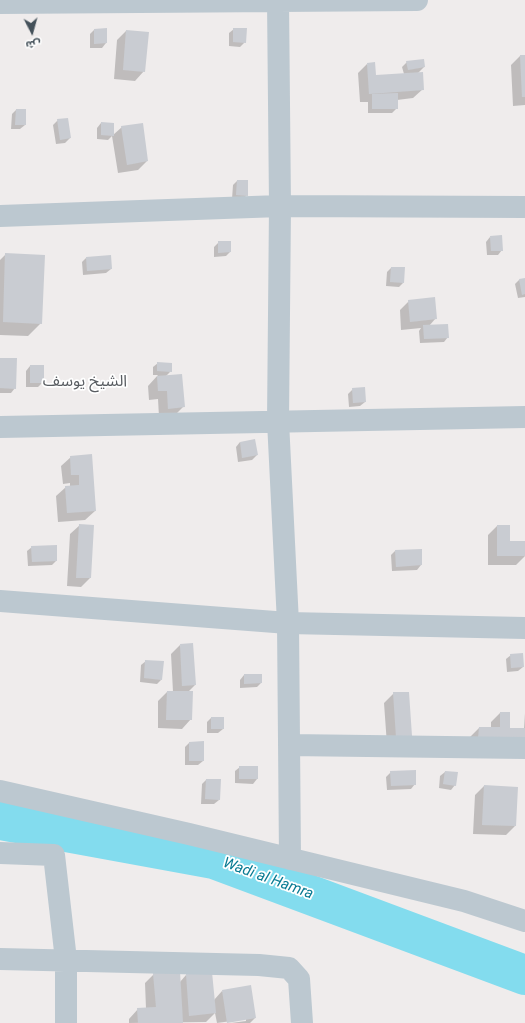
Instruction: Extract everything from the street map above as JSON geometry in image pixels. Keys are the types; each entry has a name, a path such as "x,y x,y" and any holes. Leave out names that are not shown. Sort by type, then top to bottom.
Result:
{"street":[{"path":"0,3 417,0"},
{"path":"278,1 280,206 278,420 288,622 290,859"},
{"path":"0,216 280,206 525,207"},
{"path":"0,427 278,420 525,417"},
{"path":"0,601 288,622 525,628"},
{"path":"289,745 525,748"},
{"path":"0,791 189,834 464,901 525,921"},
{"path":"0,853 54,855 66,960 66,1023"},
{"path":"0,959 252,965 289,968 298,979 302,1023"}],"building":[{"path":"107,28 107,43 94,44 94,29"},
{"path":"233,28 247,28 246,43 233,42"},
{"path":"126,30 149,32 145,72 123,70"},
{"path":"520,55 525,55 525,97 522,97"},
{"path":"424,59 425,67 408,70 406,61"},
{"path":"375,62 376,75 423,72 424,90 369,94 367,63"},
{"path":"398,93 398,109 372,109 372,94"},
{"path":"16,109 26,109 26,125 15,125"},
{"path":"68,118 71,138 60,140 57,119"},
{"path":"101,122 114,123 114,136 101,135"},
{"path":"143,123 148,161 127,165 121,126"},
{"path":"237,180 248,180 248,196 236,195"},
{"path":"502,235 503,251 491,251 490,236"},
{"path":"218,241 231,241 231,252 218,253"},
{"path":"5,253 45,255 42,324 3,322"},
{"path":"111,255 112,269 87,271 86,257"},
{"path":"391,267 405,267 404,283 390,282"},
{"path":"525,278 525,294 522,295 519,279"},
{"path":"435,297 437,319 410,322 408,300"},
{"path":"448,324 449,338 424,339 423,325"},
{"path":"0,358 17,358 16,389 0,388"},
{"path":"157,362 172,363 172,372 157,371"},
{"path":"30,365 44,365 44,383 30,383"},
{"path":"182,374 185,407 168,409 167,391 158,391 157,376"},
{"path":"365,387 366,402 353,403 352,388"},
{"path":"255,439 258,455 242,458 240,442"},
{"path":"92,454 96,511 67,513 65,486 79,485 79,475 71,475 70,456"},
{"path":"79,524 94,525 91,578 76,578"},
{"path":"497,525 510,525 510,541 525,541 525,556 497,556"},
{"path":"57,545 57,561 32,562 31,546"},
{"path":"422,549 422,565 396,567 395,550"},
{"path":"193,643 196,685 182,686 180,644"},
{"path":"523,653 524,667 511,668 510,654"},
{"path":"145,660 164,661 162,680 144,678"},
{"path":"244,674 262,674 262,683 244,684"},
{"path":"167,691 193,691 192,720 166,720"},
{"path":"393,692 409,692 412,736 396,737"},
{"path":"500,712 510,712 510,728 525,728 525,739 478,739 479,727 500,727"},
{"path":"211,717 224,717 224,729 211,729"},
{"path":"204,741 204,761 189,761 189,742"},
{"path":"239,766 258,766 258,779 239,779"},
{"path":"416,770 416,785 391,786 390,771"},
{"path":"445,771 458,772 456,786 443,784"},
{"path":"206,779 221,779 220,800 205,799"},
{"path":"484,785 518,787 516,826 482,825"},
{"path":"180,971 183,1023 138,1023 137,1008 156,1007 153,973"},
{"path":"212,972 216,1013 189,1016 186,974"},
{"path":"251,985 256,1018 227,1023 222,990"}],"waterway":[{"name":"Wadi al Hamra","path":"0,820 214,859 525,975"}],"district":[{"name":"الشيخ يوسف","path":"85,382"}]}
